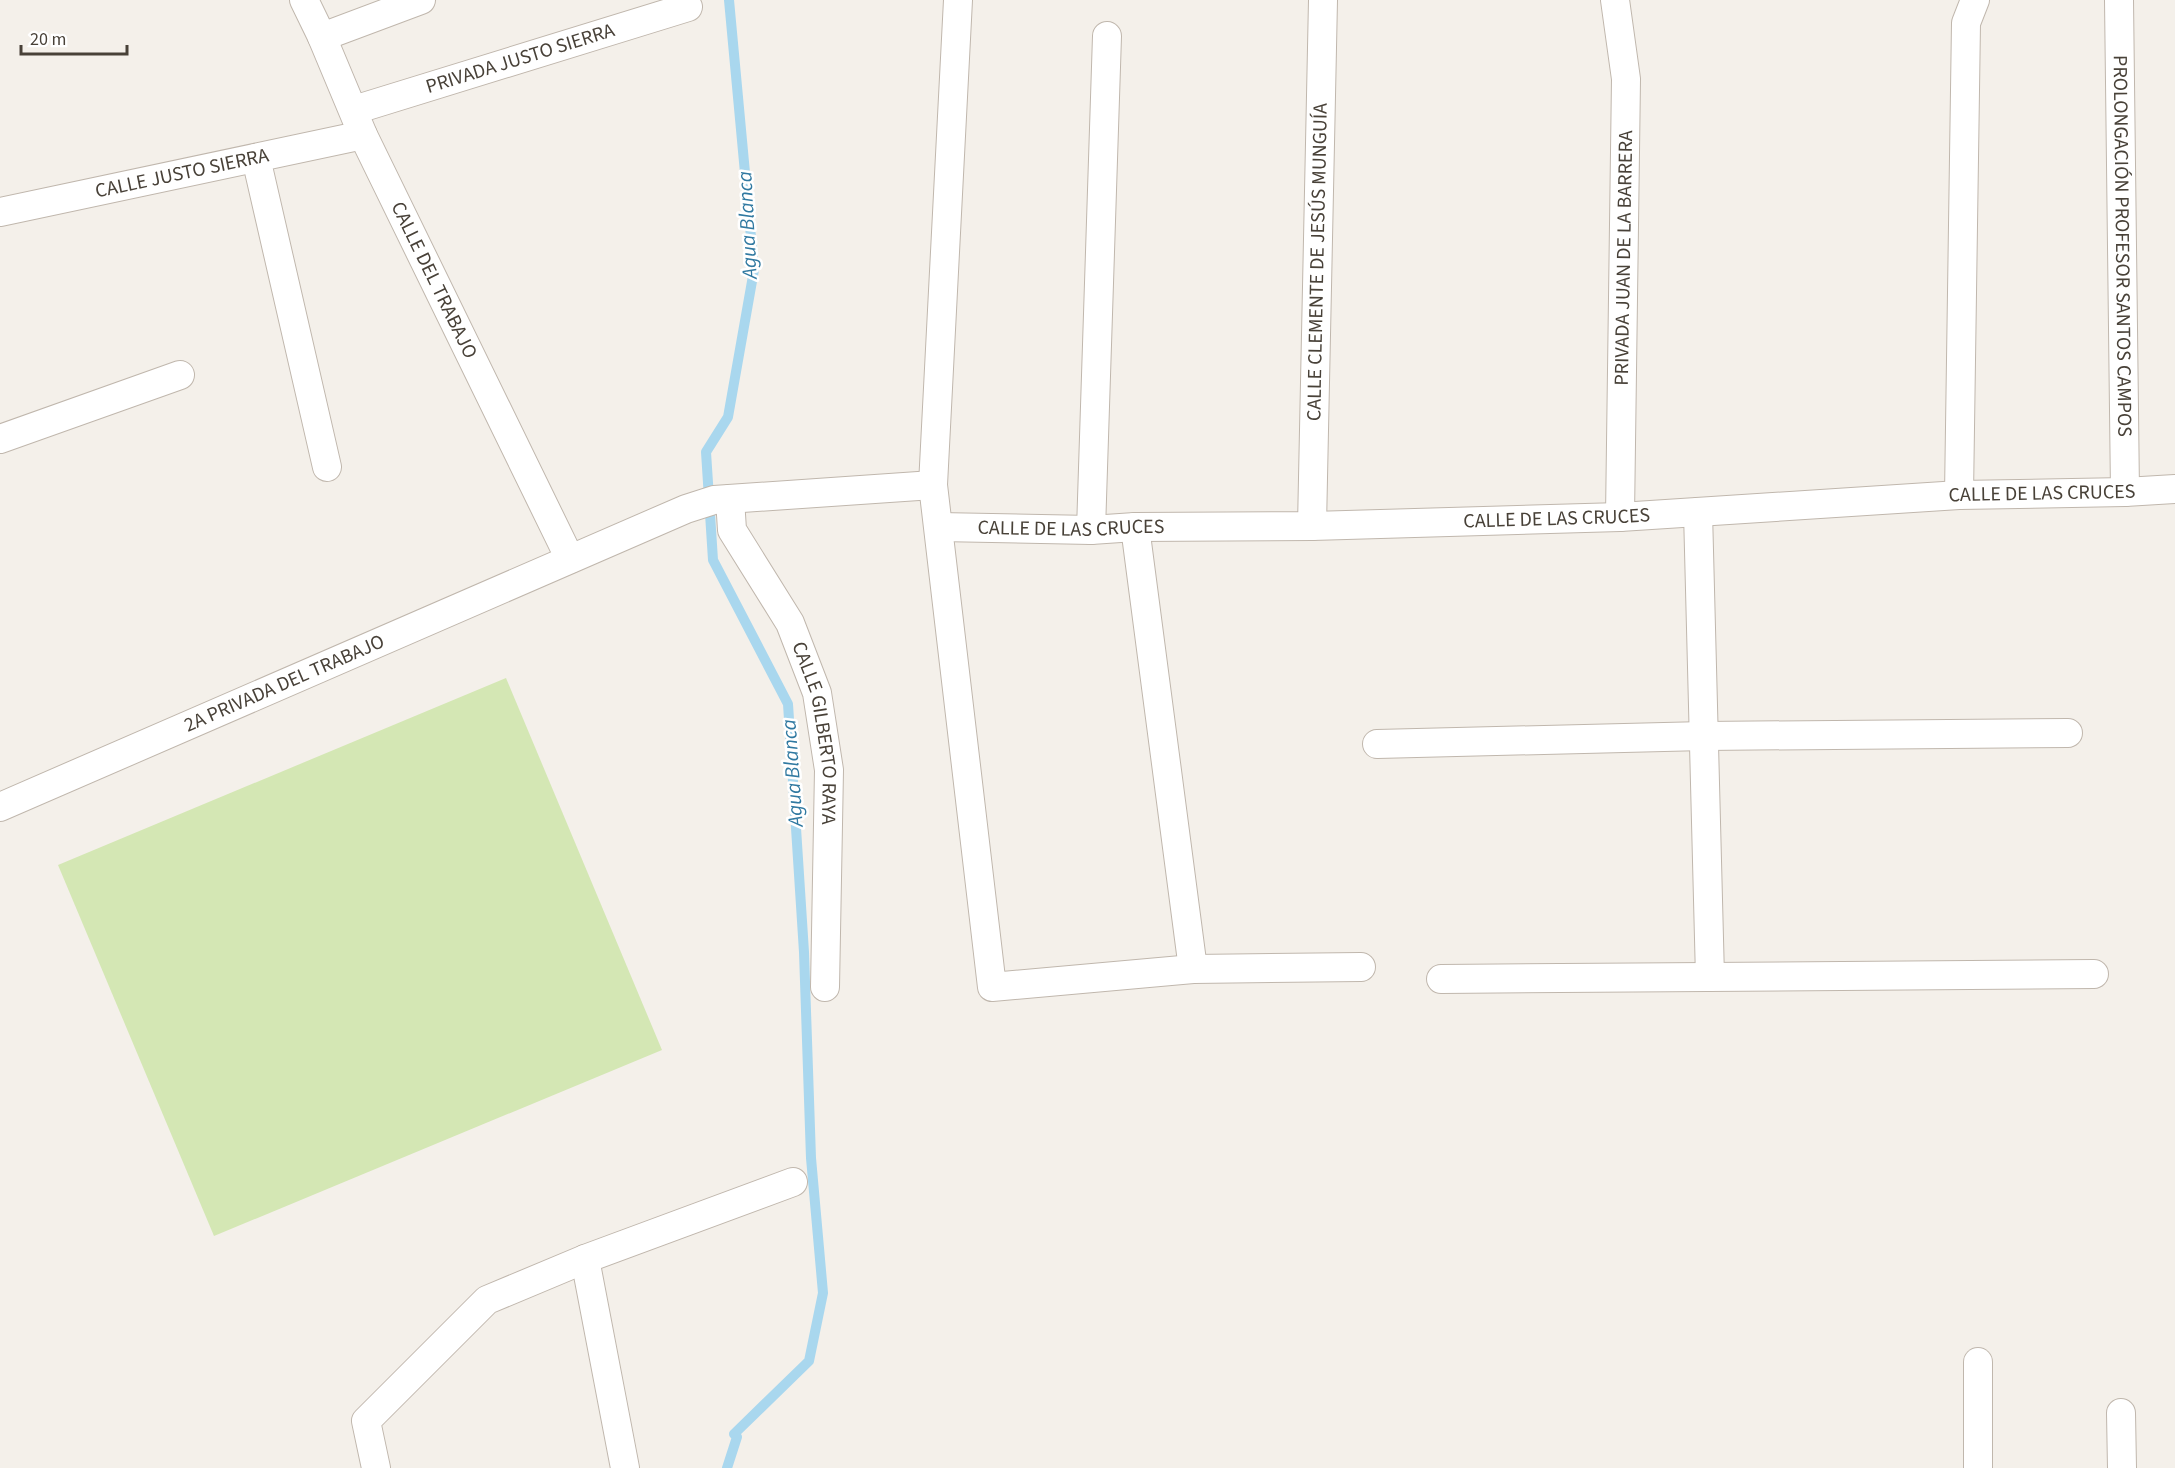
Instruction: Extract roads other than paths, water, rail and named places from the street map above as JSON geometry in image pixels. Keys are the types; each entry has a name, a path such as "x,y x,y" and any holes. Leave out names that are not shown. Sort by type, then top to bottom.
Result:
{"street":[{"name":"CALLE DEL TRABAJO","path":"304,0 358,123 570,559"},
{"path":"322,37 421,0"},
{"path":"958,0 933,485 992,987 1193,969 1361,967"},
{"name":"CALLE CLEMENTE DE JESÚS MUNGUÍA","path":"1312,525 1323,0"},
{"name":"PRIVADA JUAN DE LA BARRERA","path":"1615,0 1626,79 1620,517"},
{"path":"1959,495 1966,23 1975,0"},
{"name":"PROLONGACIÓN PROFESOR SANTOS CAMPOS","path":"2119,0 2126,492"},
{"name":"PRIVADA JUSTO SIERRA","path":"358,123 688,7"},
{"path":"1091,530 1107,36"},
{"name":"CALLE JUSTO SIERRA","path":"0,212 256,158 358,123"},
{"path":"256,158 327,467"},
{"path":"0,439 180,375"},
{"path":"570,559 686,509 722,500 933,485"},
{"name":"CALLE DE LAS CRUCES","path":"939,527 1091,530 1135,527 1620,517 1959,495 2175,489"},
{"name":"CALLE GILBERTO RAYA","path":"722,500 732,530 790,623 817,693 829,770 825,987"},
{"path":"1698,512 1710,977"},
{"path":"1135,527 1193,969"},
{"name":"2A PRIVADA DEL TRABAJO","path":"0,807 570,559"},
{"path":"1377,744 1704,736 2068,733"},
{"path":"1441,979 2094,974"},
{"path":"376,1468 366,1421 487,1300 585,1259 793,1182"},
{"path":"585,1259 625,1468"},
{"path":"1978,1362 1978,1468"},
{"path":"2121,1413 2122,1468"}],"waterway":[{"name":"Agua Blanca","path":"727,1468 737,1437 734,1434 809,1361 823,1293 811,1158 804,952 788,704 713,560 706,452 728,417 754,270 729,0"}]}
